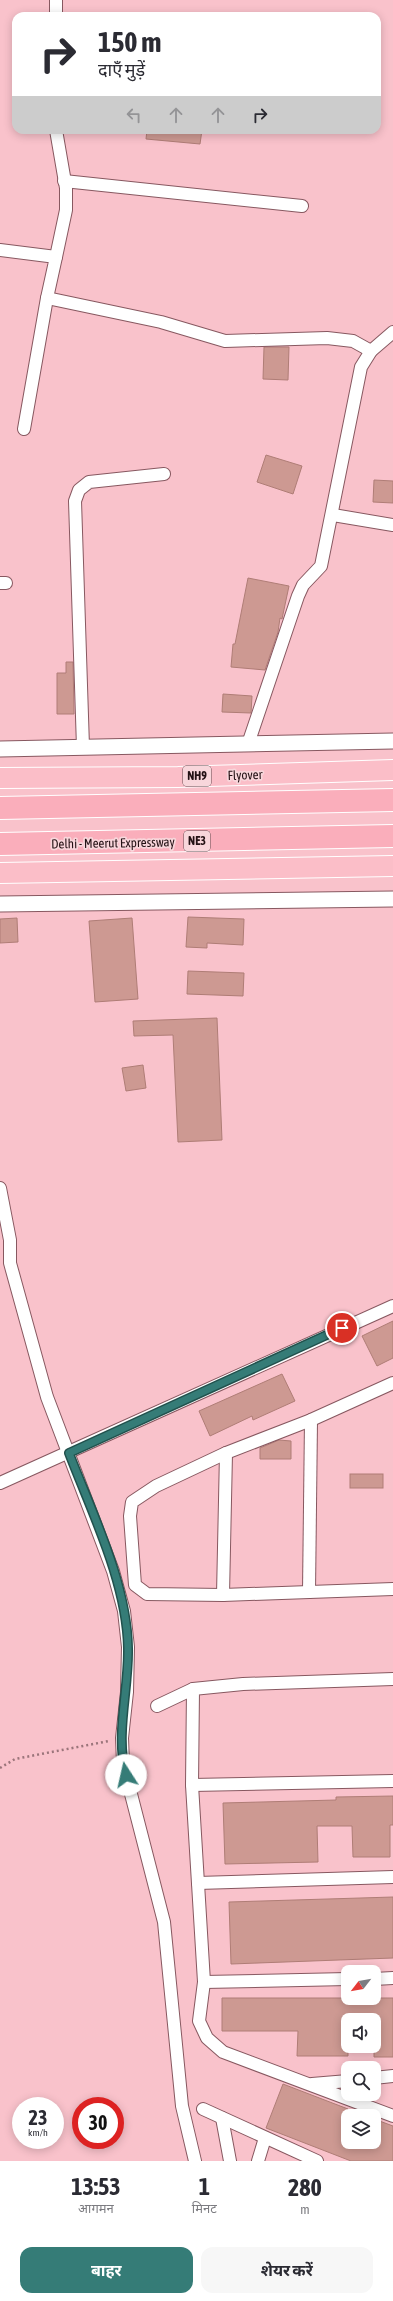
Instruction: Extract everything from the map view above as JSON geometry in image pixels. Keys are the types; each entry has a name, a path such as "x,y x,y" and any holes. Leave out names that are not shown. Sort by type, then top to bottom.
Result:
{"highway":[{"name":"Flyover","path":"0,778 178,777 393,770"},
{"path":"0,808 393,800"},
{"name":"Delhi - Meerut Expressway","path":"0,844 393,836"},
{"path":"0,873 393,866"}],"street":[{"path":"56,0 56,12"},
{"path":"24,429 47,298 66,210 64,182 57,134"},
{"path":"64,182 302,206"},
{"path":"0,250 56,257"},
{"path":"47,298 161,322 225,341 327,338 353,341 371,351"},
{"path":"248,744 269,687 298,596 303,585 321,566 333,515 361,367 371,351 393,332"},
{"path":"83,747 75,500 79,490 88,482 164,474"},
{"path":"333,515 393,525"},
{"path":"0,749 393,741"},
{"path":"0,904 393,899"},
{"path":"0,1188 10,1240 10,1264 47,1397 113,1571 124,1611 128,1647 127,1692 122,1738 123,1763 164,1922 182,2106 195,2161"},
{"path":"0,1483 393,1306"},
{"path":"393,1384 311,1420 226,1453 139,1496 132,1502 130,1516 135,1585 139,1590 147,1594 223,1595 393,1589"},
{"path":"309,1592 311,1420"},
{"path":"223,1595 226,1453"},
{"path":"157,1706 193,1690 243,1684 393,1680"},
{"path":"193,1690 192,1785 204,1982 199,2020 207,2038 224,2052 393,2116"},
{"path":"192,1785 393,1781"},
{"path":"198,1883 393,1877"},
{"path":"381,1979 393,1978"},
{"path":"204,1982 341,1979"},
{"path":"381,2077 393,2076"},
{"path":"309,2084 341,2082"},
{"path":"202,2109 317,2161"},
{"path":"222,2118 230,2161"},
{"path":"258,2161 265,2138"}],"path":[{"path":"0,1768 15,1759 122,1738"}],"building":[{"path":"147,134 201,134 200,144 146,139"},
{"path":"264,347 289,347 288,380 263,379"},
{"path":"266,455 302,466 293,494 257,482"},
{"path":"374,480 393,481 393,503 373,502"},
{"path":"248,578 289,586 282,619 280,618 278,632 265,670 231,667 233,644 235,644"},
{"path":"66,662 73,662 74,714 57,714 57,673 66,673"},
{"path":"223,694 252,696 251,713 222,712"},
{"path":"188,917 244,919 243,945 207,943 207,948 186,947"},
{"path":"17,918 18,942 0,943 0,919"},
{"path":"132,918 138,999 95,1002 89,921"},
{"path":"188,971 244,973 243,996 187,994"},
{"path":"217,1018 222,1140 178,1142 173,1035 134,1036 133,1021"},
{"path":"143,1065 146,1088 126,1091 122,1068"},
{"path":"393,1321 393,1358 377,1366 362,1336"},
{"path":"282,1374 295,1401 253,1420 252,1416 210,1436 199,1411"},
{"path":"279,1440 291,1441 291,1459 260,1459 260,1448"},
{"path":"350,1474 383,1474 383,1488 350,1488"},
{"path":"393,1796 393,1825 390,1825 390,1857 353,1857 352,1826 317,1826 318,1862 225,1864 223,1803 336,1800 336,1797"},
{"path":"393,1897 393,1958 231,1964 229,1902"},
{"path":"222,1998 341,1998 341,2005 381,2005 381,1998 393,1998 393,2057 374,2057 374,2053 381,2053 381,2013 341,2013 341,2053 348,2053 348,2056 297,2056 298,2031 222,2031"},
{"path":"283,2084 348,2109 341,2109 341,2149 381,2149 381,2122 393,2126 393,2161 351,2161 266,2128"}],"route":[{"path":"126,1775 123,1763 122,1738 127,1692 128,1647 124,1611 113,1571 69,1453 342,1328"}]}
